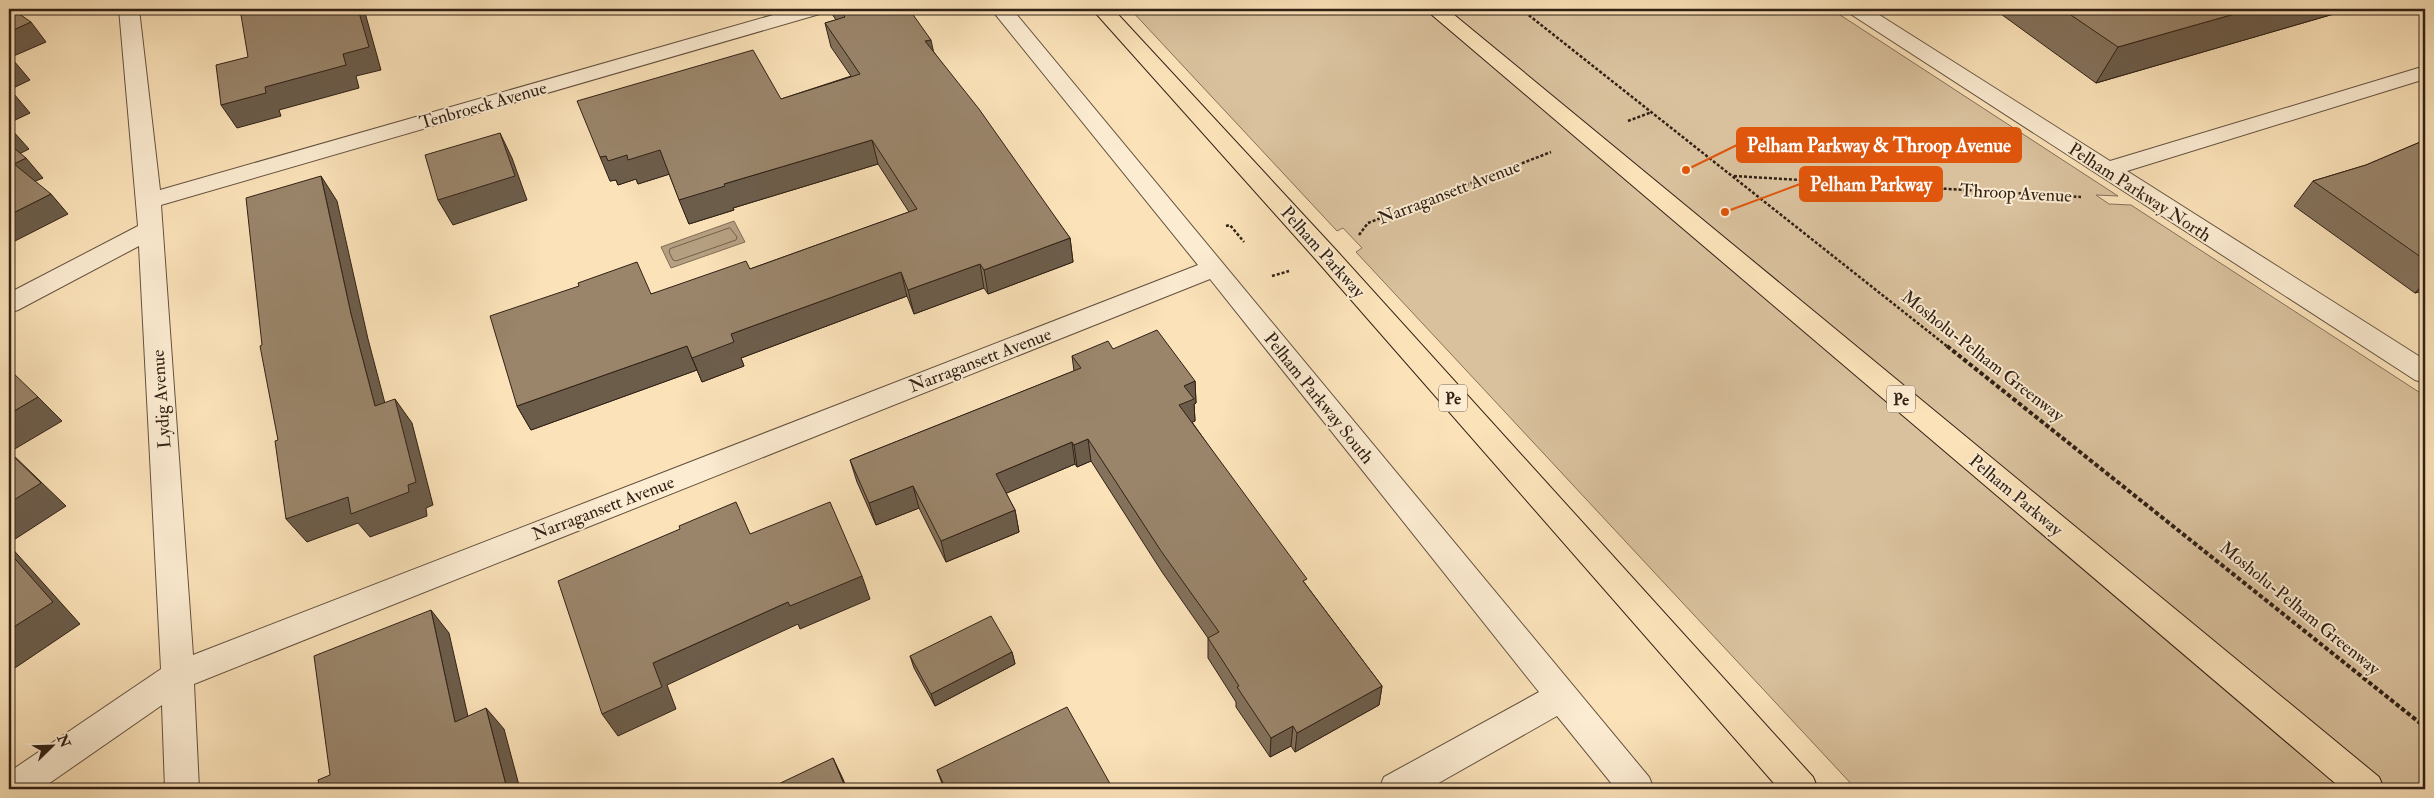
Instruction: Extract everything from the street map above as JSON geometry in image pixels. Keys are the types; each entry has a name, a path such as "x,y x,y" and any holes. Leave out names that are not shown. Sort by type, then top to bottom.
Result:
{"main road":[{"name":"Pelham Parkway","path":"1102,9 1334,264 1801,789"},
{"name":"Pelham Parkway","path":"1435,9 2367,789"}],"street":[{"name":"Lydig Avenue","path":"129,9 149,201 149,230 178,675 182,789"},
{"name":"Tenbroeck Avenue","path":"149,201 816,9"},
{"name":"Pelham Parkway South","path":"1001,9 1637,789"},
{"name":"Pelham Parkway North","path":"1856,9 2425,373"},
{"path":"2106,170 2425,72"},
{"path":"9,304 149,230"},
{"name":"Narragansett Avenue","path":"13,789 178,675 1214,268"},
{"path":"1396,789 1561,697"}],"path":[{"name":"Mosholu-Pelham Greenway","path":"1521,9 1653,111 2425,727"},
{"path":"1621,124 1653,111"},
{"name":"Narragansett Avenue","path":"1357,238 1368,223 1556,150"},
{"name":"Throop Avenue","path":"1734,176 2084,197"},
{"path":"1224,227 1230,225 1248,247"},
{"path":"1267,270 1273,277 1290,270"}],"shaded area":[{"path":"1130,9 1831,9 2118,196 2096,195 2109,204 2131,205 2425,396 2425,789 1856,789 1356,252 1362,248 1343,228 1337,231"}],"water":[{"path":"734,221 745,242 671,268 661,247"}],"building":[{"path":"9,9 12,9 31,22 9,32"},
{"path":"240,9 358,9 369,47 343,54 346,65 265,87 266,93 221,105 216,65 248,57"},
{"path":"839,9 909,9 931,40 925,41 979,109 1070,238 984,270 980,264 908,290 901,272 731,334 734,342 692,358 687,346 517,406 490,316 579,286 578,283 637,262 651,294 746,261 750,269 917,209 872,140 724,184 725,186 679,200 660,150 628,160 627,155 608,161 606,156 600,157 577,101 753,50 781,99 860,74 825,23 845,17"},
{"path":"2062,9 2252,9 2118,47"},
{"path":"9,56 14,61 9,63"},
{"path":"500,133 515,176 438,200 425,155"},
{"path":"2425,140 2425,260 2313,181 2366,165"},
{"path":"9,144 26,158 14,164 51,194 9,215"},
{"path":"321,176 351,314 375,406 395,399 416,482 408,485 409,492 351,514 348,497 286,519 275,441 278,440 260,346 262,345 246,198"},
{"path":"1157,330 1195,381 1184,386 1194,399 1179,405 1307,579 1303,581 1382,686 1297,733 1293,726 1271,738 1237,687 1239,686 1208,638 1219,632 1161,551 1088,439 1074,445 1072,442 996,474 1015,510 941,541 913,486 869,503 850,460 1081,368 1072,356 1108,341 1113,349"},
{"path":"9,369 38,397 9,414"},
{"path":"9,452 41,483 9,503"},
{"path":"736,502 750,534 830,502 862,576 790,606 788,602 653,663 662,687 602,714 558,581 680,529 679,526"},
{"path":"9,552 53,602 9,630"},
{"path":"431,610 455,722 486,708 507,789 320,789 318,780 330,775 314,656"},
{"path":"991,616 1012,652 931,694 910,656"},
{"path":"1067,707 1113,789 946,789 937,770"},
{"path":"833,758 846,789 768,789"}],"place":[{"name":"Pelham Parkway & Throop Avenue","path":"1686,170"},
{"name":"Pelham Parkway","path":"1725,212"}]}
